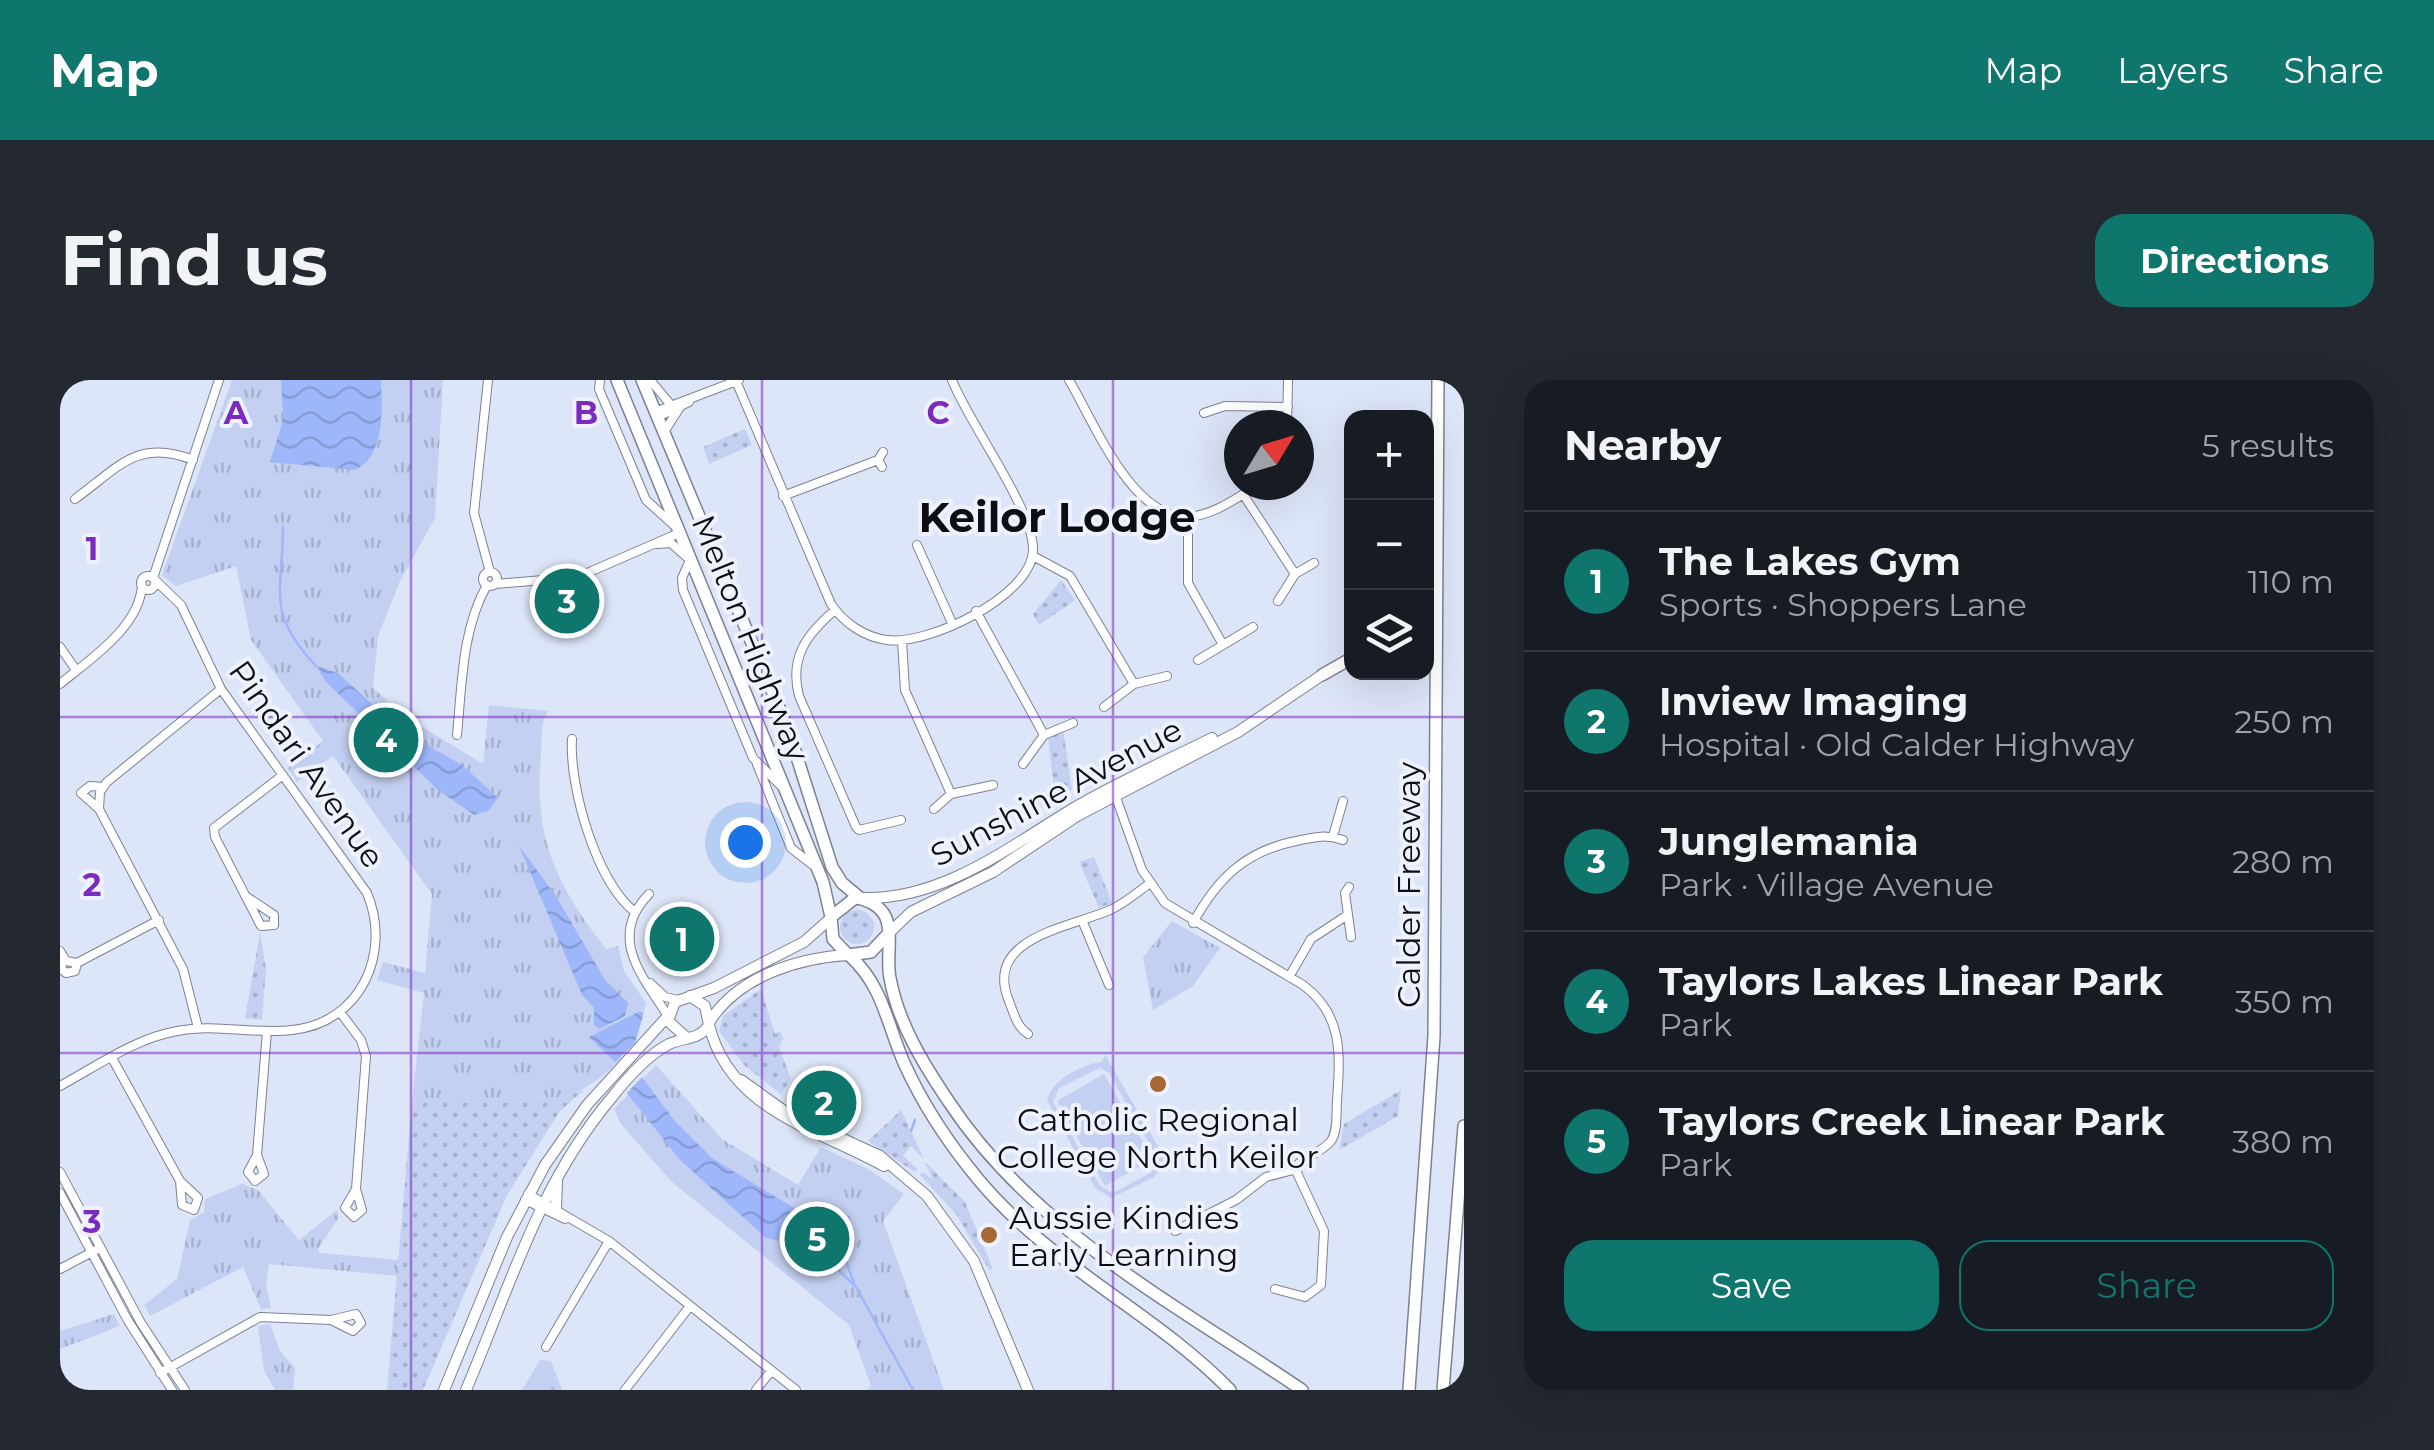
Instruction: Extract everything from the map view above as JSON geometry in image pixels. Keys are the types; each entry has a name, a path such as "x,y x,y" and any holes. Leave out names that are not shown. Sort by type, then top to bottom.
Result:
{"highway":[{"name":"Melton Highway","path":"617,380 818,870 831,918"},
{"name":"Melton Highway","path":"642,380 798,754 832,867 842,883 862,898"},
{"path":"1426,590 1434,380"},
{"name":"Calder Freeway","path":"1409,1390 1430,1130 1436,840 1434,380"},
{"path":"634,422 656,414"},
{"path":"1322,675 1344,664"},
{"path":"1431,680 1430,806 1436,840"},
{"path":"1230,1390 1162,1330 1049,1250 987,1190 926,1105 899,1051 874,981 833,939 831,918 844,902 862,898 884,915 893,993 916,1047 953,1108 1003,1171 1085,1244 1302,1390"},
{"path":"849,956 872,952 888,935"},
{"path":"1443,1390 1464,1126"}],"main road":[{"name":"Sunshine Avenue","path":"862,898 909,894 972,868 1268,713 1322,675"},
{"name":"Sunshine Avenue","path":"888,935 912,912 994,872 1114,792"},
{"path":"444,1390 527,1197 571,1126 684,998 714,988 810,938 831,918"},
{"path":"466,1390 541,1205 621,1086 669,1044 690,1038 710,1022 731,998 779,969 806,960 849,956"},
{"path":"684,998 702,1003 716,1049 746,1092 922,1191 968,1250 1028,1390"},
{"path":"667,1016 673,1029 716,1049"},
{"path":"556,1208 558,1175"}],"street":[{"path":"60,684 111,640 149,583 219,380"},
{"path":"457,735 465,646 475,626 478,601 492,579 474,513 488,380"},
{"path":"650,380 676,406"},
{"path":"656,414 737,381 835,610 868,634 902,640 925,636 952,624 1017,587 1033,556 1027,520 965,413 952,380"},
{"path":"1288,380 1288,410"},
{"path":"1071,381 1133,488 1162,512 1188,517 1210,512 1232,500"},
{"path":"492,579 578,578 657,544 678,530 646,500 598,383"},
{"path":"664,432 676,406"},
{"path":"1204,413 1225,406 1288,406"},
{"path":"75,499 143,452 170,451 193,460"},
{"path":"784,496 881,459"},
{"path":"1247,500 1295,574"},
{"path":"1188,517 1188,583 1222,643"},
{"path":"906,542 919,542 952,624"},
{"path":"657,544 672,543 690,560 682,587 791,848 818,870"},
{"path":"1033,556 1070,576 1134,684"},
{"path":"1278,602 1295,574 1314,563"},
{"name":"Pindari Avenue","path":"149,583 177,601 223,692 361,882 376,919 377,948 371,972 340,1012"},
{"path":"835,610 801,648 795,676 798,696 856,826 860,830 901,820"},
{"path":"976,611 1044,735"},
{"path":"1198,660 1253,627"},
{"path":"902,640 905,690 950,794"},
{"path":"60,647 76,670"},
{"path":"1104,707 1134,684 1167,676"},
{"path":"99,808 102,787 223,692"},
{"path":"1023,764 1044,735 1073,723"},
{"path":"572,739 572,762 583,822 603,871 621,898 636,910"},
{"path":"757,764 781,786"},
{"path":"247,897 215,838 214,828 283,775"},
{"path":"934,810 950,794 993,785"},
{"path":"102,787 90,786 82,792 99,808 184,969 196,1028"},
{"path":"1114,792 1149,884 1172,910 1289,977 1322,1002 1340,1046 1334,1136 1297,1169 1266,1177 1236,1200 1173,1232"},
{"path":"1193,923 1221,879 1249,856 1278,844 1338,838 1343,801"},
{"path":"1013,1036 1024,1031 1003,984 1009,958 1025,942 1121,904 1149,884"},
{"path":"1349,887 1346,916 1351,938"},
{"path":"649,894 636,910 628,938 636,969 667,1016"},
{"path":"1289,977 1314,935 1346,916"},
{"path":"62,955 77,962 159,920"},
{"path":"1082,920 1100,978 1109,985"},
{"path":"636,969 662,996 684,998"},
{"path":"60,1086 160,1035 196,1028 303,1028 340,1012 361,1040 366,1056 356,1189"},
{"path":"257,1156 267,1031"},
{"path":"112,1058 180,1181"},
{"path":"1273,1289 1305,1297 1322,1285 1323,1225 1297,1169"},
{"path":"60,1172 96,1249"},
{"path":"60,1193 96,1249 172,1390"},
{"path":"527,1197 608,1241 794,1390"},
{"path":"541,1205 556,1208 579,1224"},
{"path":"546,1348 608,1241"},
{"path":"60,1268 96,1249"},
{"path":"625,1390 690,1306"},
{"path":"164,1370 260,1317 330,1320"},
{"path":"164,1370 184,1390"},
{"path":"756,1390 771,1371"}],"green space":[{"path":"232,380 443,380 435,518 400,581 378,636 373,688 406,717 483,764 489,705 548,711 542,731 539,785 552,859 574,904 606,949 618,946 624,971 646,1003 635,1034 619,1060 596,1081 566,1097 412,1100 424,993 377,980 383,962 425,973 432,894 333,756 297,782 288,768 323,741 251,640 236,566 176,586 162,575"},
{"path":"745,429 752,445 709,464 703,447"},
{"path":"1061,580 1075,600 1039,625 1033,614"},
{"path":"1063,729 1072,790 1055,798 1048,737"},
{"path":"1094,857 1112,903 1099,908 1079,862"},
{"path":"857,910 869,915 874,927 869,939 857,944 845,939 840,927 845,915"},
{"path":"1172,921 1220,948 1193,986 1153,1010 1143,957"},
{"path":"260,933 266,969 262,1020 245,1018"},
{"path":"761,989 775,1034 780,1031 783,1039 779,1047 791,1079 781,1094 745,1066 719,1031 723,1016"},
{"path":"1105,1055 1170,1167 1162,1166 1154,1177 1111,1198 1095,1188 1047,1100 1069,1074 1102,1062","holes":["1100,1068 1109,1073 1157,1157 1152,1172 1113,1193 1100,1186 1053,1102 1059,1088"]},
{"path":"656,1065 722,1139 798,1185 821,1147 868,1169 904,1194 883,1221 944,1390 867,1390 871,1386 849,1325 672,1182 620,1123 614,1109"},
{"path":"1104,1074 1153,1159 1105,1186 1057,1101"},
{"path":"585,1089 560,1111 507,1195 423,1390 387,1390 412,1100 566,1097"},
{"path":"1401,1090 1398,1116 1339,1150 1344,1124"},
{"path":"901,1110 924,1159 911,1146 903,1156 918,1169 915,1172 868,1141"},
{"path":"926,1163 965,1202 993,1269 989,1270 956,1214 920,1175 922,1172 932,1179"},
{"path":"242,1184 258,1190 299,1240 337,1210 339,1217 318,1249 320,1253 399,1260 398,1276 269,1264 266,1285 271,1308 261,1309 243,1267 150,1316 144,1305 177,1279 190,1220 204,1212 205,1199"},
{"path":"114,1314 120,1326 60,1349 60,1331"},
{"path":"270,1324 280,1351 295,1368 293,1390 275,1390 264,1370 258,1326"},
{"path":"540,1360 551,1361 562,1390 522,1390"}],"water":[{"path":"281,380 381,380 380,430 365,463 355,470 270,462 283,420"},
{"path":"316,666 338,673 399,729 462,765 498,798 488,811 474,815 437,789 326,682"},
{"path":"519,846 556,896 605,980 628,1003 625,1016 599,1029 594,1025 594,1008 582,995"},
{"path":"640,1011 643,1016 635,1043 615,1062 589,1037"},
{"path":"642,1077 674,1120 712,1158 794,1208 797,1220 788,1236 780,1241 766,1238 679,1159 627,1093"}],"waterway":[{"path":"283,527 283,615 289,631 316,666"},
{"path":"911,1131 915,1120"},
{"path":"849,1217 842,1241 854,1282"},
{"path":"827,1259 856,1287 913,1390"}],"place":[{"name":"Junglemania","path":"567,601"},
{"name":"Taylors Lakes Linear Park","path":"386,740"},
{"name":"The Lakes Gym","path":"682,939"},
{"name":"Catholic Regional College North Keilor","path":"1158,1084"},
{"name":"Inview Imaging","path":"824,1103"},
{"name":"Aussie Kindies Early Learning","path":"989,1235"},
{"name":"Taylors Creek Linear Park","path":"817,1239"}],"district":[{"name":"Keilor Lodge","path":"1057,517"}]}
